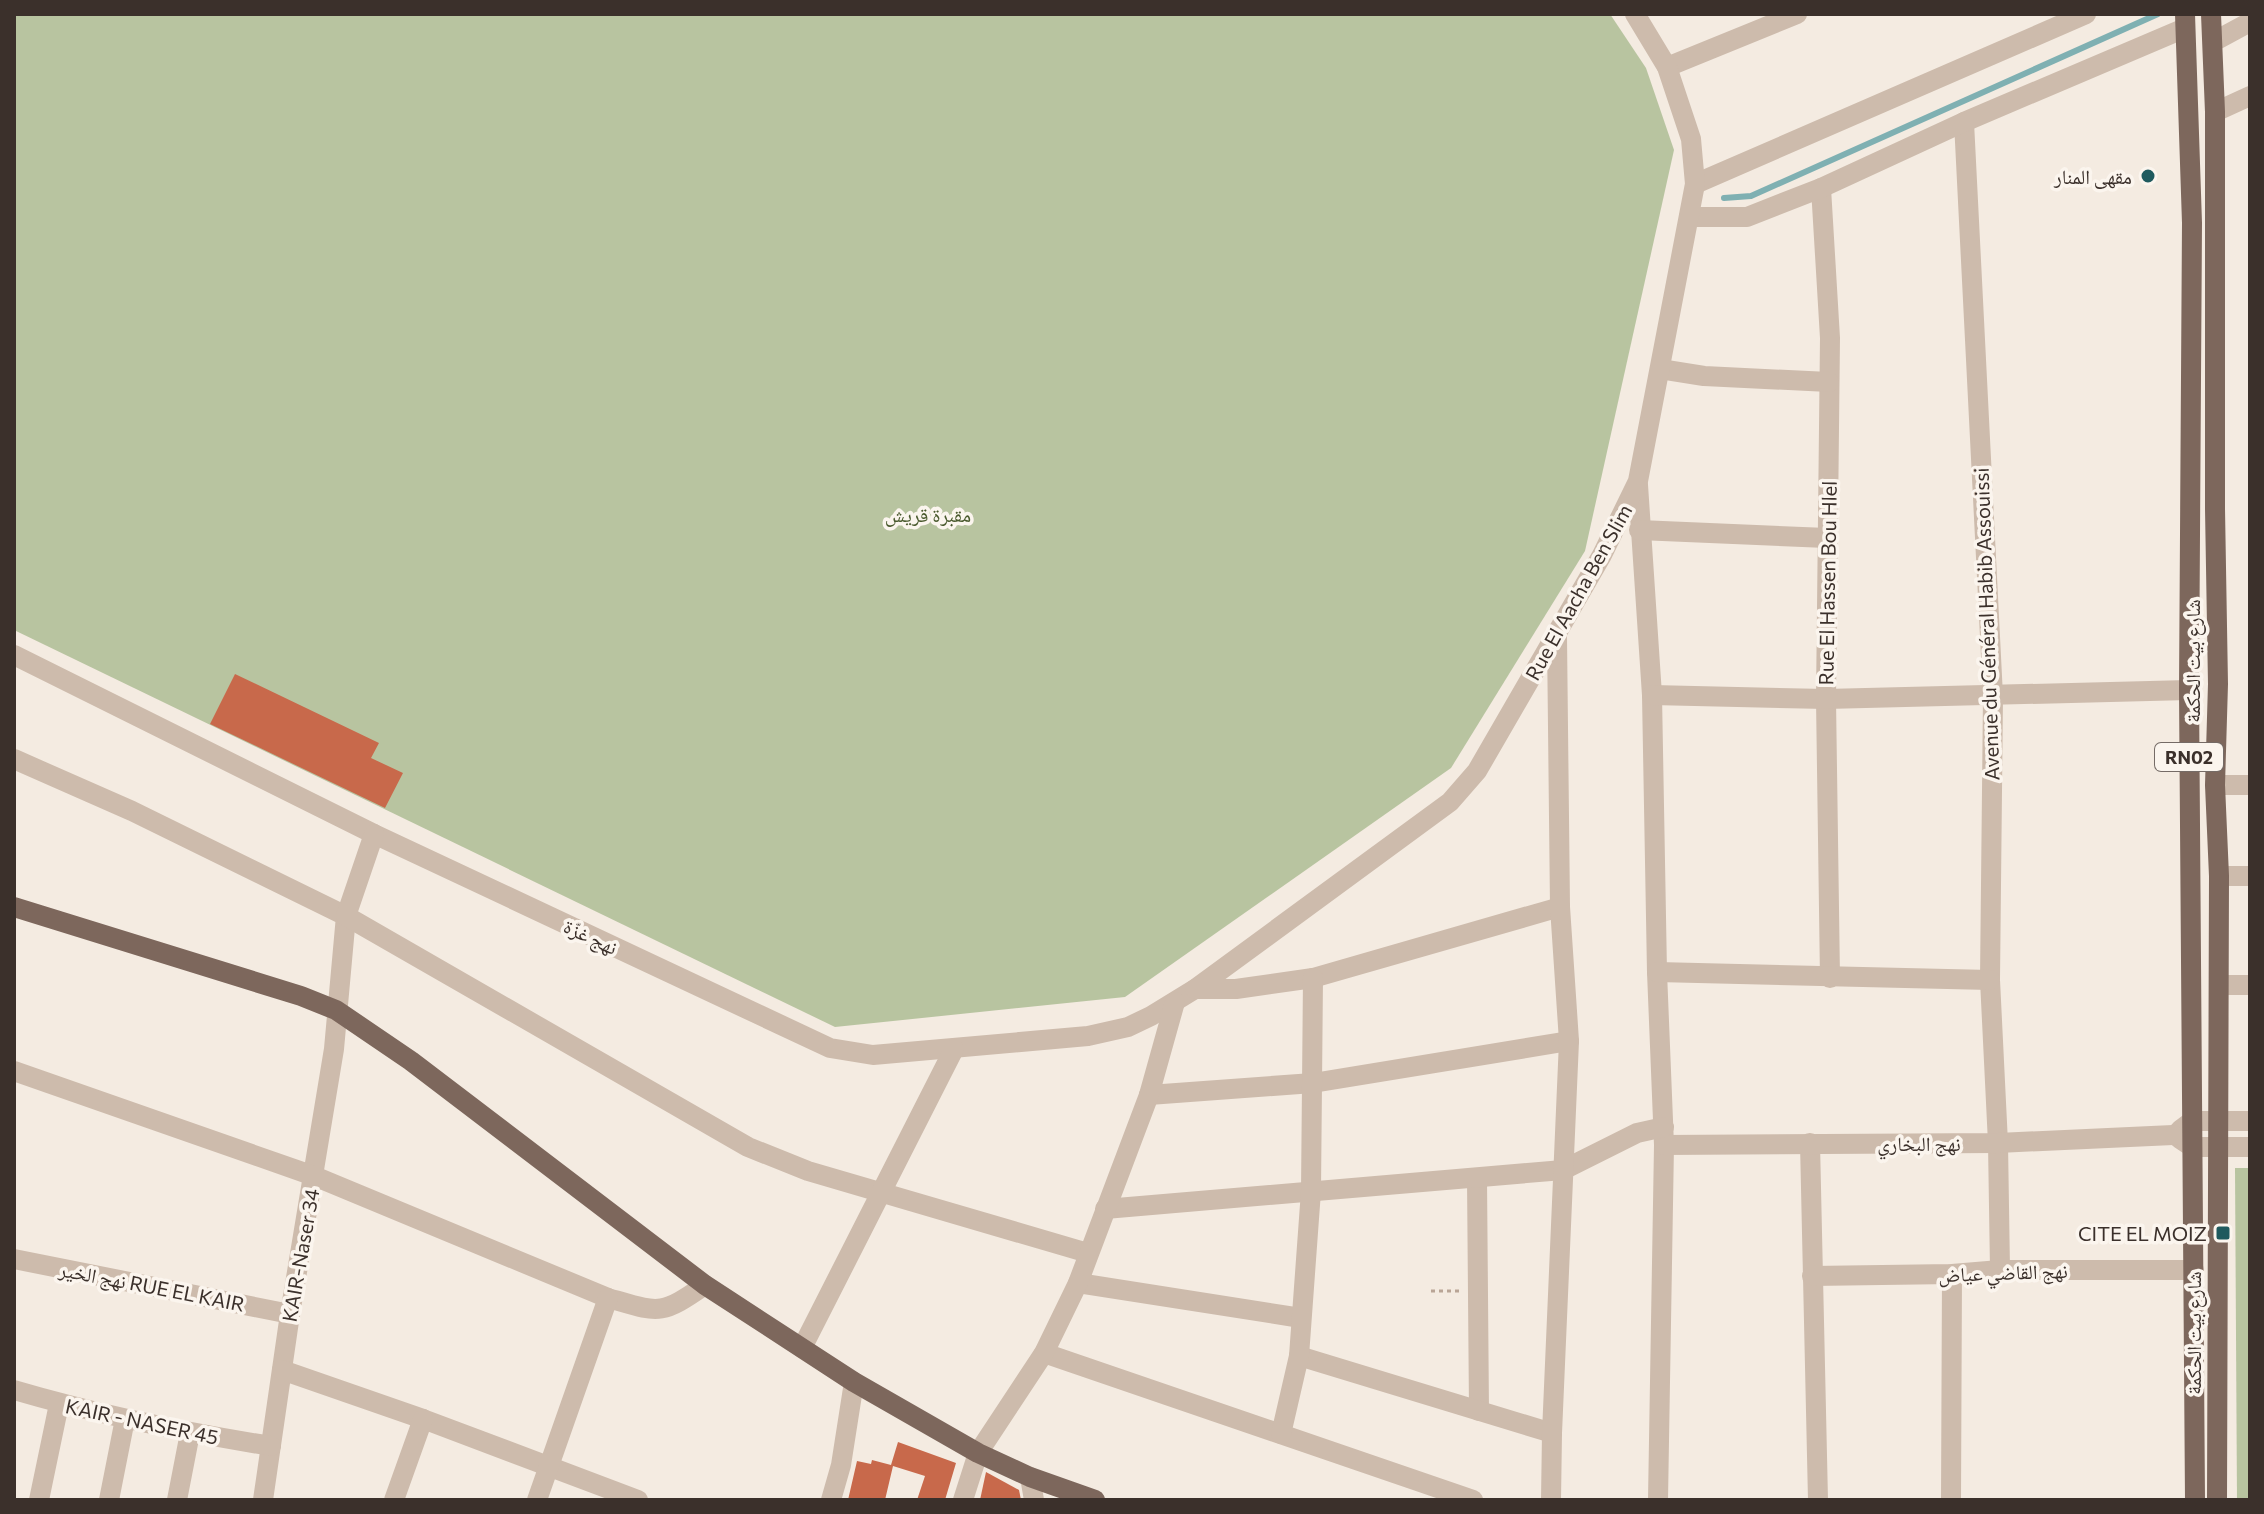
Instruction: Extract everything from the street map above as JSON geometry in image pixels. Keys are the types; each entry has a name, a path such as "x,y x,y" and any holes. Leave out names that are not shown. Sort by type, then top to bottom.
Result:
{"main road":[{"name":"شارع بيت الحكمة","path":"2211,14 2215,112 2218,684 2215,785 2219,876 2217,1500"},
{"name":"شارع بيت الحكمة","path":"2185,21 2192,223 2189,690 2195,1500"},
{"path":"2192,223 2214,222"},
{"path":"2189,508 2215,509"},
{"path":"14,907 301,996 336,1010 411,1061 705,1285 854,1382 978,1453 1030,1477 1095,1500"}],"street":[{"name":"Rue El Aacha Ben Slim","path":"1195,989 1450,802 1477,771 1557,635 1602,555 1638,481 1695,184 1691,139 1667,67 1635,14"},
{"path":"1667,67 1797,14"},
{"path":"1695,184 2086,14"},
{"path":"1689,217 1747,217 1821,188 2185,21"},
{"path":"2213,42 2250,22"},
{"path":"2215,112 2250,96"},
{"name":"Avenue du Général Habib Assouissi","path":"1964,122 1993,696 1990,980 2000,1270"},
{"name":"Rue El Hassen Bou Hlel","path":"1821,188 1830,338 1826,699 1830,978"},
{"path":"1660,369 1704,376 1829,382"},
{"path":"1638,481 1652,695 1657,972 1664,1136 1658,1500"},
{"path":"1639,530 1827,538"},
{"path":"1551,1500 1569,1041 1560,907 1557,635"},
{"name":"نهج غزّة","path":"14,655 374,834 830,1048 873,1055 1088,1036 1128,1027 1195,989"},
{"path":"1652,695 1826,699 2189,690"},
{"path":"14,759 132,811 346,916 748,1147 808,1171 1088,1253"},
{"path":"2215,785 2250,785"},
{"name":"KAIR-Naser 34","path":"263,1500 334,1049 346,916 374,834"},
{"path":"2219,876 2250,876"},
{"path":"1195,989 1236,989 1313,978 1560,907"},
{"path":"1657,972 1990,980"},
{"path":"1281,1434 1299,1356 1311,1191 1313,978"},
{"path":"2219,985 2250,985"},
{"path":"963,1500 978,1453 1044,1353 1078,1283 1149,1095 1175,1002"},
{"path":"1149,1095 1313,1083 1569,1041"},
{"path":"802,1348 954,1049"},
{"path":"14,1071 314,1176 608,1298 642,1308 667,1309 705,1285"},
{"path":"2250,1121 2192,1121 2173,1135 2192,1147 2250,1147"},
{"name":"نهج البخاري","path":"1563,1170 1637,1133 1810,1143 1998,1143 2173,1135"},
{"path":"1810,1143 1818,1500"},
{"path":"1105,1209 1563,1170"},
{"path":"1477,1179 1479,1411"},
{"name":"نهج الخير RUE EL KAIR","path":"14,1259 290,1314"},
{"name":"نهج القاضي عياض","path":"1812,1276 1952,1274 2000,1270 2194,1270"},
{"path":"1951,1500 1952,1274"},
{"path":"1078,1283 1301,1318"},
{"path":"537,1500 608,1298"},
{"path":"1044,1353 1473,1500"},
{"path":"1299,1356 1552,1433"},
{"path":"282,1370 638,1500"},
{"path":"831,1500 841,1465 854,1382"},
{"name":"KAIR - NASER 45","path":"14,1390 125,1419 271,1446"},
{"path":"39,1500 59,1404"},
{"path":"109,1500 125,1419"},
{"path":"394,1500 423,1419"},
{"path":"177,1500 190,1433"},
{"path":"1030,1477 1034,1500"}],"path":[{"path":"1431,1291 1478,1291"}],"green space":[{"name":"مقبرة قريش","path":"14,14 1610,14 1646,68 1674,150 1585,551 1451,768 1125,997 835,1027 14,630"},
{"path":"2235,1168 2250,1168 2250,1500 2237,1500"}],"building":[{"path":"235,674 379,743 371,758 403,773 385,808 210,724"},
{"path":"898,1442 956,1463 945,1500 917,1500 925,1476 893,1466 885,1500 848,1500 857,1461 871,1464 872,1460 891,1465"},
{"path":"986,1472 1019,1490 1021,1500 980,1500"}],"waterway":[{"path":"1724,198 1751,196 2158,14"}],"place":[{"name":"مقهى المنار","path":"2148,176"},
{"name":"CITE EL MOIZ","path":"2223,1233"}]}
